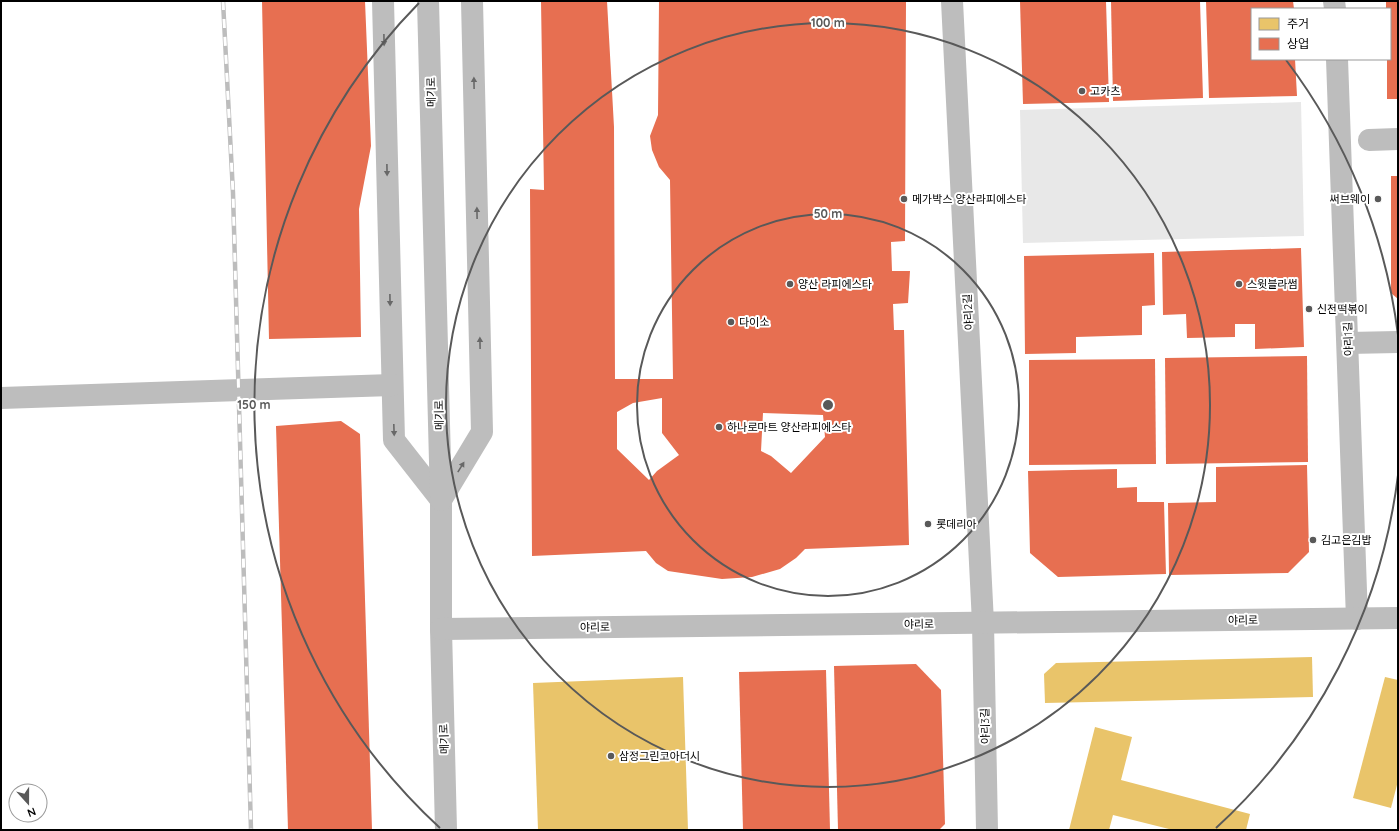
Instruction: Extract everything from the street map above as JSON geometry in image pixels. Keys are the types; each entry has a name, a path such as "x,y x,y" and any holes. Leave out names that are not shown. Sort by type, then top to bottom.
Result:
{"street":[{"path":"383,1 394,440 441,500 482,432 472,1"},
{"name":"메기로","path":"428,1 441,500 440,629 446,830"},
{"name":"야리2길","path":"952,1 983,623"},
{"name":"야리1길","path":"1336,60 1348,343 1357,619"},
{"path":"1369,140 1398,139"},
{"path":"1348,343 1398,342"},
{"path":"1,398 392,385"},
{"name":"야리로","path":"440,629 1398,618"},
{"name":"야리3길","path":"983,623 987,830"}],"shaded area":[{"path":"1301,102 1304,236 1023,243 1020,110"}],"building: 주거":[{"path":"1312,657 1313,697 1045,703 1044,674 1056,663"},
{"name":"삼정그린코아더시","path":"683,677 688,830 538,830 533,683"},
{"path":"1385,677 1398,680 1398,781 1391,808 1353,798"},
{"path":"1095,727 1132,737 1121,780 1250,814 1246,830 1173,830 1113,815 1109,830 1069,830"}],"building: 상업":[{"path":"262,1 365,1 371,146 359,209 361,337 269,339"},
{"name":"양산 라피에스타","path":"541,1 607,1 614,127 615,379 673,379 670,180 659,167 652,150 650,136 658,115 659,1 906,1 905,241 891,242 892,271 910,271 908,303 893,304 894,330 904,330 909,545 805,549 796,558 780,569 752,577 722,579 668,571 656,563 646,551 532,556 530,189 544,190","holes":["662,398 662,433 679,455 657,471 649,480 617,449 617,412 633,403","763,413 823,415 825,437 791,473 771,456 761,451"]},
{"path":"1020,1 1106,1 1109,102 1023,104"},
{"path":"1111,1 1200,1 1203,98 1113,101"},
{"path":"1206,1 1293,1 1294,8 1251,8 1251,60 1295,60 1297,96 1209,98"},
{"path":"1386,1 1398,1 1398,99 1387,99 1387,60 1391,60 1391,8 1386,8"},
{"path":"1391,176 1398,176 1398,299 1391,293"},
{"path":"1301,248 1304,347 1255,349 1255,324 1235,324 1235,337 1187,338 1186,314 1163,315 1162,252"},
{"path":"1154,253 1155,305 1142,306 1142,335 1076,337 1076,353 1025,354 1024,256"},
{"path":"1307,356 1308,462 1166,464 1165,358"},
{"path":"1155,359 1156,464 1029,465 1029,360"},
{"path":"341,421 360,434 372,830 288,830 276,426"},
{"path":"1307,465 1309,552 1288,573 1169,575 1168,503 1216,502 1216,467"},
{"path":"1117,469 1117,488 1137,487 1137,502 1164,502 1166,574 1058,577 1030,553 1028,471"},
{"path":"916,664 941,690 945,824 939,830 838,830 834,666"},
{"path":"826,670 830,830 743,830 739,672"}],"railway":[{"path":"223,1 233,193 251,830"}],"place":[{"name":"고카츠","path":"1082,91"},
{"name":"메가박스 양산라피에스타","path":"904,199"},
{"name":"써브웨이","path":"1378,199"},
{"name":"양산 라피에스타","path":"790,284"},
{"name":"스윗블라썸","path":"1239,284"},
{"name":"신전떡볶이","path":"1309,309"},
{"name":"다이소","path":"731,322"},
{"name":"하나로마트 양산라피에스타","path":"719,427"},
{"name":"롯데리아","path":"928,524"},
{"name":"김고은김밥","path":"1313,540"},
{"name":"삼정그린코아더시","path":"611,756"}]}
